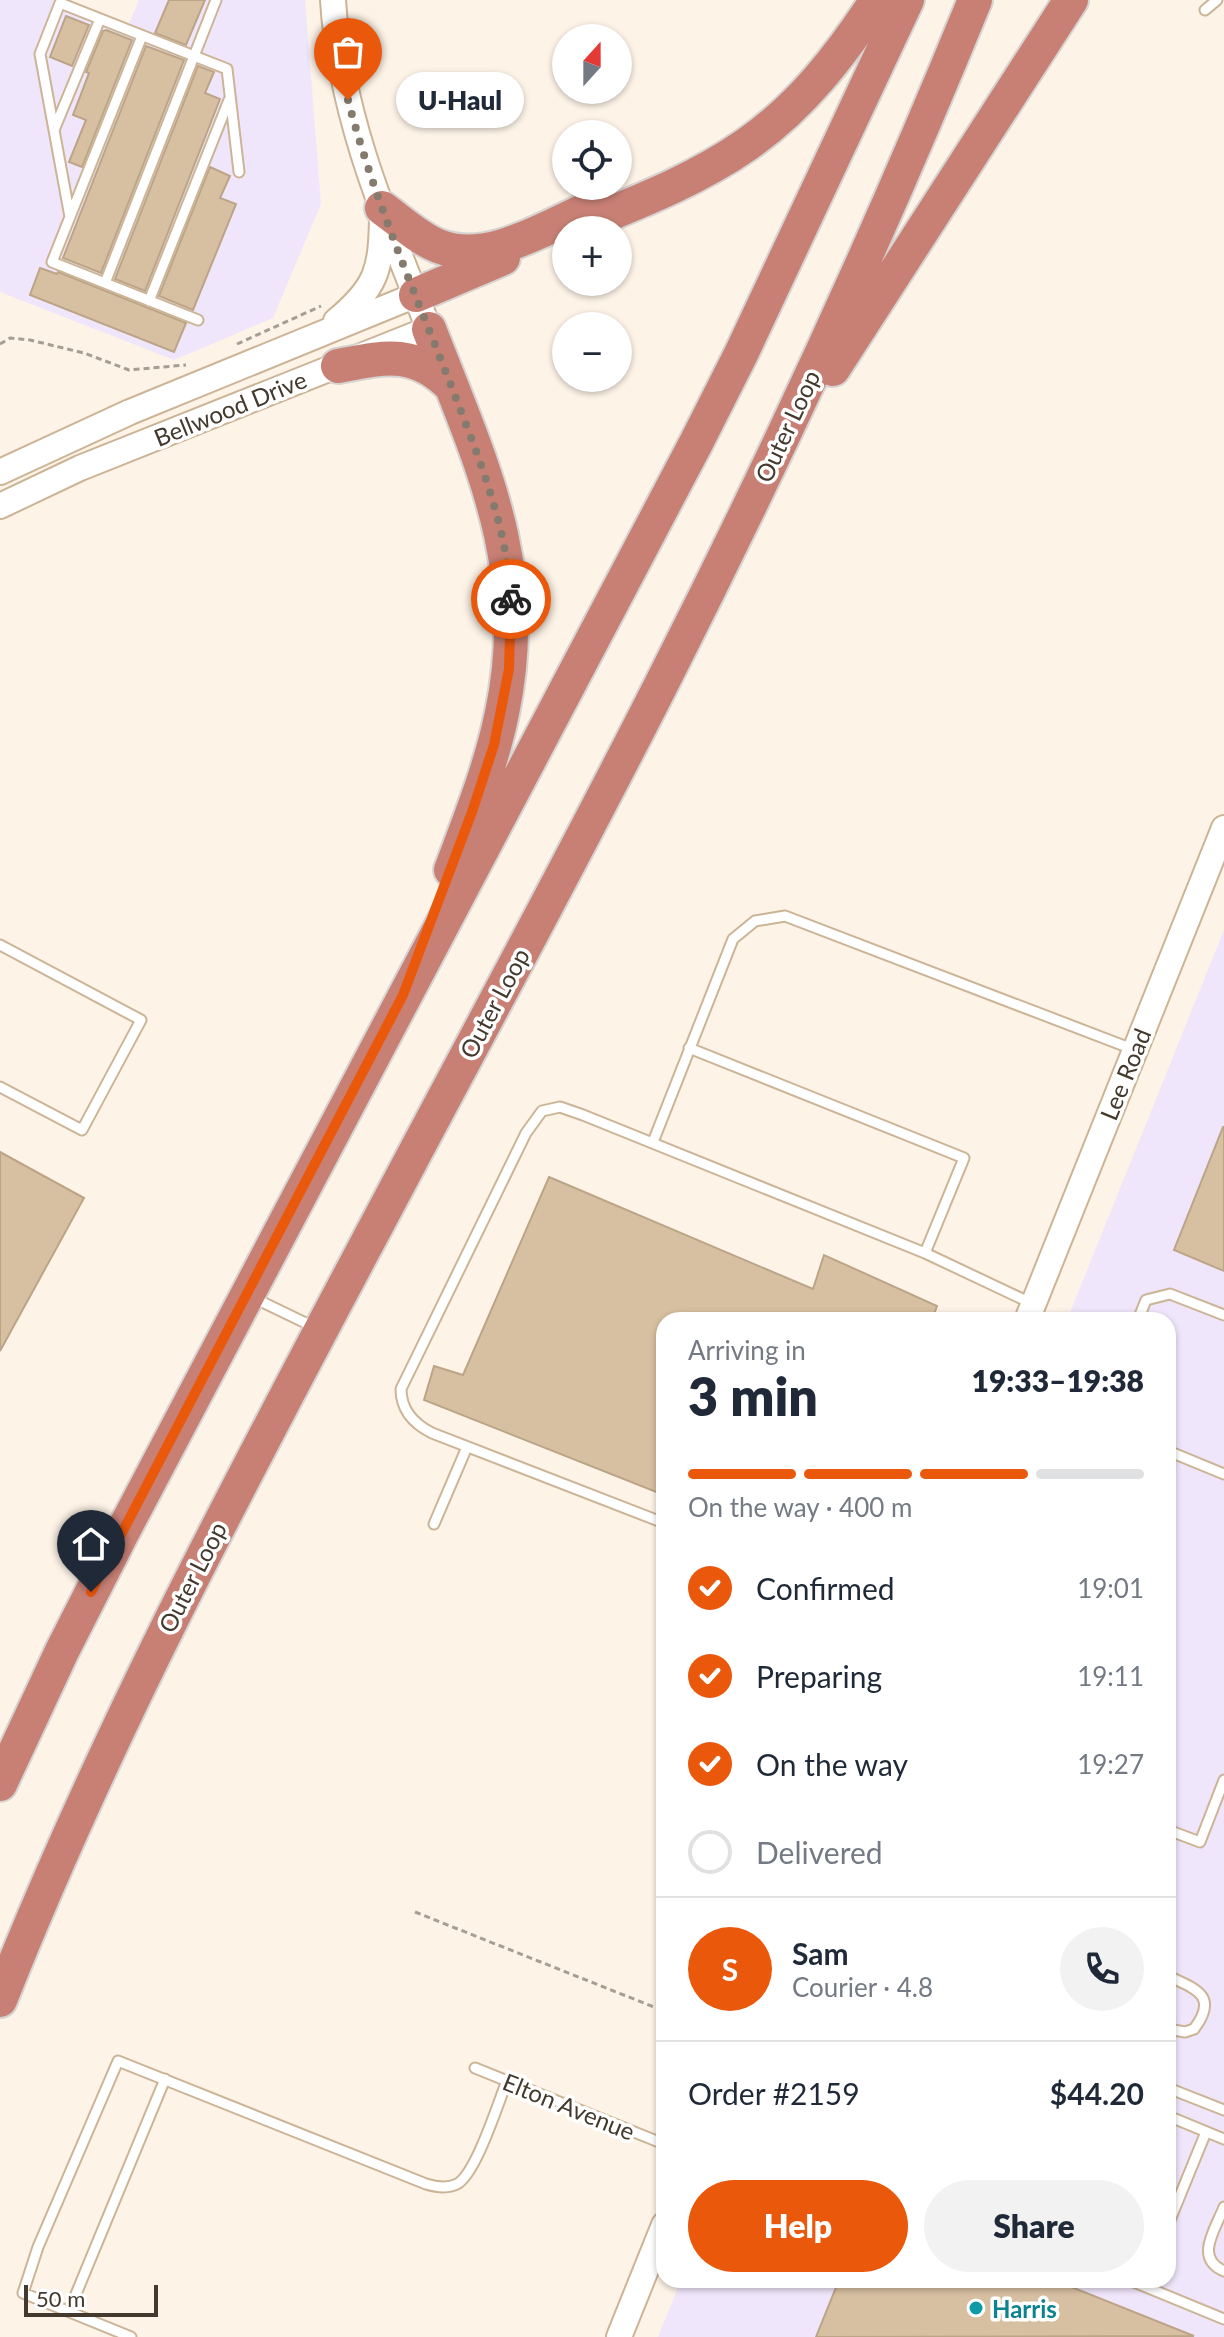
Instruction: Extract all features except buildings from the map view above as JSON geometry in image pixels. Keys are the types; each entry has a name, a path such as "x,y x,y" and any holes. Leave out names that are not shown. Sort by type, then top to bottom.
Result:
{"highway":[{"path":"603,216 660,192 730,156 779,119 821,77 877,0"},
{"path":"0,1784 91,1592 712,413 907,0"},
{"name":"Outer Loop","path":"0,2000 81,1807 137,1688 321,1330 640,727 756,492 893,193 975,0"},
{"path":"756,492 1071,0"},
{"path":"382,208 437,246 472,253 500,248 593,206 660,192"},
{"path":"416,295 552,238"},
{"path":"390,1024 416,964 484,779 502,714 511,654 510,581 503,536 487,480 429,329"},
{"path":"338,366 399,358 426,366 438,373 452,388"}],"street":[{"path":"333,0 346,90 382,208 429,329"},
{"path":"322,333 368,290 380,267 382,208"},
{"name":"Bellwood Drive","path":"0,472 130,412 416,295"},
{"name":"Bellwood Drive","path":"0,506 80,468 429,329"},
{"name":"Lee Road","path":"1030,1312 1224,828"},
{"path":"619,2337 656,2245"}],"lane":[{"path":"105,283 216,0"},
{"path":"1205,10 1217,0"},
{"path":"70,217 40,54 60,3 227,69 239,172"},
{"path":"54,130 100,19"},
{"path":"142,36 52,262 198,320"},
{"path":"149,301 230,97"},
{"path":"653,1142 733,939 755,921 785,916 1135,1050"},
{"path":"0,945 141,1020 82,1130 0,1087"},
{"path":"689,1048 964,1158 925,1253"},
{"path":"656,1520 418,1426 401,1402 401,1389 526,1133 542,1111 560,1107 925,1253 1030,1312"},
{"path":"1141,1312 1146,1300 1170,1294 1224,1315"},
{"path":"247,1295 321,1330"},
{"path":"434,1524 467,1447"},
{"path":"1176,1454 1224,1474"},
{"path":"1176,1833 1200,1842 1224,1780"},
{"path":"1176,1980 1199,1991 1206,2003 1194,2029 1176,2030"},
{"path":"131,2337 23,2293 38,2247 118,2061 426,2184 443,2187 458,2184 469,2172 507,2081"},
{"name":"Elton Avenue","path":"475,2068 656,2141"},
{"path":"69,2311 165,2079"},
{"path":"1176,2091 1224,2110"},
{"path":"1176,2119 1224,2139"},
{"path":"1176,2205 1206,2132"},
{"path":"1224,2207 1207,2252 1208,2260 1214,2267 1224,2271"},
{"path":"1148,2288 1224,2319"}],"path":[{"path":"231,346 324,304"},
{"path":"0,344 10,338 30,340 84,353 129,370 191,364"},
{"path":"415,1912 656,2008"}],"shaded area":[{"path":"0,0 64,0 128,26 139,0 305,0 321,204 273,318 174,360 0,292"},
{"path":"1224,930 1224,2337 658,2337 678,2288 1176,2288 1176,1312 1070,1312"}],"way so far":[{"path":"348,100 384,213 487,480 506,552 511,599"}],"place":[{"name":"U-Haul","path":"348,100"},
{"name":"Harris","path":"976,2308"}],"route":[{"path":"91,1592 403,995 494,745 509,669 511,599"}]}
